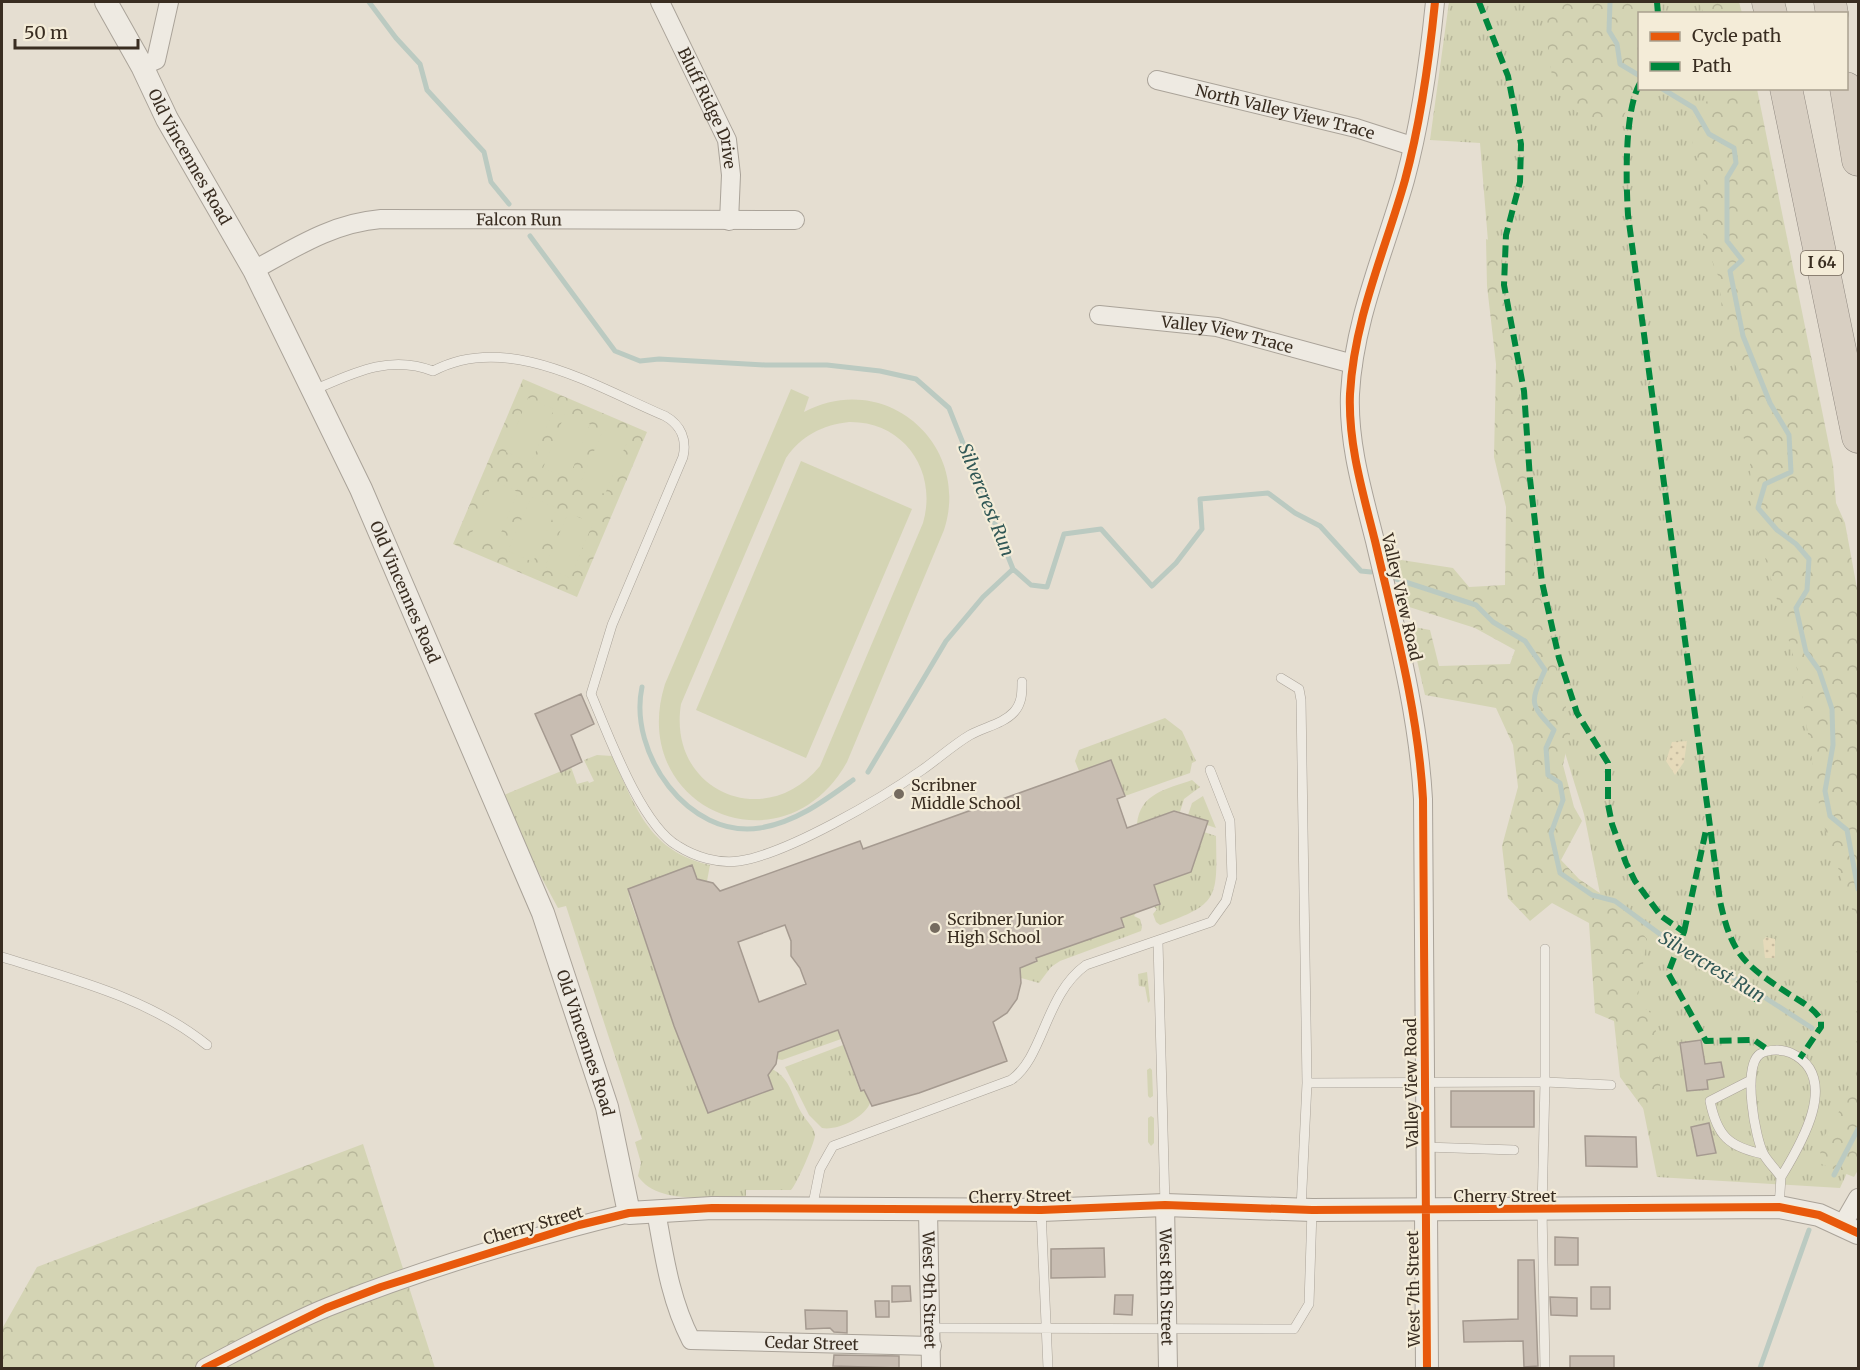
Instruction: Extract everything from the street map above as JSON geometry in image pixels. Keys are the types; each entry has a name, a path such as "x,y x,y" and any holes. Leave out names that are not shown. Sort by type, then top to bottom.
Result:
{"highway":[{"name":"I 64","path":"1786,90 1858,437"},
{"path":"1846,90 1858,160"}],"street":[{"name":"Old Vincennes Road","path":"106,2 142,66 167,119 254,270 362,489 543,913 606,1107 629,1213"},
{"path":"142,66 156,60 169,2"},
{"name":"Bluff Ridge Drive","path":"658,2 727,140 730,175 729,221"},
{"name":"Valley View Road","path":"1426,1210 1423,799 1420,743 1410,687 1354,451 1351,424 1353,364 1365,303 1405,180 1425,96 1435,2"},
{"name":"North Valley View Trace","path":"1157,80 1356,128 1412,146"},
{"name":"Falcon Run","path":"254,270 326,231 354,222 381,219 795,220"},
{"name":"Valley View Trace","path":"1099,315 1217,327 1353,364"},
{"path":"1851,1228 1858,1198"},
{"name":"Cherry Street","path":"205,1368 326,1308 381,1287 568,1228 629,1213 712,1208 1041,1210 1165,1205 1426,1210 1779,1208 1800,1210 1851,1228"},
{"name":"West 8th Street","path":"1165,1205 1168,1368"},
{"name":"West 9th Street","path":"928,1210 931,1368"},
{"name":"West 7th Street","path":"1426,1210 1427,1368"},
{"name":"Cedar Street","path":"656,1211 665,1268 682,1323 692,1340 932,1337"}],"lane":[{"path":"314,390 370,367 405,363 433,371 449,362 510,359 542,364 665,416 681,431 685,446 681,464 612,625 591,690 640,801 656,828 676,845 695,855 730,862 754,858 807,836 901,784 971,734 1010,716 1020,704 1022,682"},
{"path":"932,1337 1048,1329 1294,1329 1310,1304 1300,700 1299,690 1281,678"},
{"path":"812,1209 820,1169 833,1146 1011,1080 1022,1072 1052,1006 1076,972 1086,965 1211,922 1226,901 1232,877 1230,821 1210,770"},
{"path":"1158,942 1165,1205"},
{"path":"1545,949 1542,1209 1545,1368"},
{"path":"2,957 114,993 189,1030 207,1045"},
{"path":"1779,1208 1781,1177 1810,1125 1815,1104 1815,1082 1808,1066 1799,1056 1786,1050 1761,1053 1756,1059 1751,1080 1754,1119 1763,1154 1781,1177"},
{"path":"1751,1080 1710,1101 1714,1123 1727,1140 1744,1150 1763,1154"},
{"path":"1307,1083 1545,1082 1611,1086"},
{"path":"1425,1147 1515,1150"},
{"path":"1041,1210 1048,1368"}],"green space":[{"path":"1449,2 1725,2 1727,12 1638,12 1638,90 1741,90 1858,697 1858,1149 1840,1188 1657,1177 1584,814 1517,598 1480,143 1430,140"},
{"path":"1544,2 1636,2 1633,20 1638,29 1638,73 1623,119 1596,118 1577,112 1564,101 1555,85 1548,46"},
{"path":"1698,2 1739,2 1742,12 1703,12"},
{"path":"1722,90 1757,90 1833,465 1836,503 1845,523 1858,594 1858,927 1821,817 1799,676 1751,509 1750,458 1737,417 1740,375 1725,344 1719,278 1704,240 1698,196 1705,178 1695,153 1688,122 1707,101 1723,92"},
{"path":"1486,239 1501,245 1502,285 1523,421 1535,574 1571,729 1563,765 1574,807 1582,821 1561,860 1579,879 1619,906 1647,939 1637,1002 1653,1015 1659,1049 1661,1104 1648,1115 1620,1077 1614,1021 1595,1013 1589,923 1552,903 1530,921 1508,898 1502,846 1518,787 1513,745 1496,708 1425,695 1409,626 1430,630 1439,666 1510,664 1515,650 1475,628 1403,605 1395,559 1453,568 1469,587 1505,585 1506,507 1494,457 1496,364 1487,286"},
{"path":"523,379 647,432 577,597 453,544"},
{"path":"791,389 809,397 804,412 834,401 864,400 891,408 915,423 933,444 945,469 949,498 944,530 847,762 819,796 786,815 751,820 717,812 689,793 668,765 659,728 665,684","holes":["849,422 869,424 886,430 901,440 921,468 926,485 923,523 820,766 798,786 773,797 748,799 725,793 704,780 689,760 681,734 681,704 786,458 805,438 821,429"]},
{"path":"528,398 554,409 531,463 506,452"},
{"path":"565,414 590,424 569,478 543,468"},
{"path":"603,430 628,440 605,494 580,484"},
{"path":"801,461 912,509 806,758 696,710"},
{"path":"493,481 518,492 496,545 471,535"},
{"path":"531,497 557,508 533,562 508,551"},
{"path":"568,513 593,523 570,578 545,567"},
{"path":"1165,718 1182,731 1196,761 1192,763 1190,773 1125,796 1111,760 1079,771 1075,761 1079,750"},
{"path":"597,755 612,756 637,809 658,838 689,858 710,865 707,881 698,882 692,865 628,889 630,900 708,1112 773,1089 767,1072 772,1069 784,1078 799,1109 813,1129 815,1135 812,1146 791,1190 746,1190 746,1196 703,1198 672,1196 658,1192 638,1176 641,1163 635,1142 642,1139 566,906 558,908 527,851 504,795 571,767 577,784 594,781 584,760"},
{"path":"1192,780 1200,787 1184,799 1180,812 1174,811 1137,824 1143,805 1149,799 1164,790"},
{"path":"1203,796 1216,828 1207,825 1207,821 1188,815 1192,803"},
{"path":"1204,832 1216,836 1215,885 1211,896 1194,911 1160,925 1153,914 1157,909 1154,907 1160,904 1154,885 1191,872"},
{"path":"1136,913 1134,916 1140,919 1141,931 1060,961 1051,967 1039,983 1020,976 1001,974 1037,962 1036,958 1124,927 1121,918"},
{"path":"1147,972 1150,1001 1148,1003 1145,987 1139,986 1138,974"},
{"path":"846,1028 844,1038 782,1060 777,1059 777,1052"},
{"path":"843,1045 860,1091 864,1090 870,1103 863,1113 850,1122 836,1127 822,1128 809,1115 785,1067"},
{"path":"1858,1067 1858,1170 1854,1177 1819,1163 1822,1140 1847,1098"},
{"path":"1150,1068 1153,1096 1150,1098 1147,1070"},
{"path":"1151,1116 1154,1118 1154,1143 1151,1146 1148,1142 1148,1118"},
{"path":"363,1144 435,1368 2,1368 2,1329 37,1267"}],"sand":[{"path":"1687,741 1684,762 1675,775 1666,761 1672,742"},
{"path":"1766,937 1775,939 1775,958 1765,958 1763,940"}],"building":[{"path":"581,694 594,724 571,735 582,762 561,772 535,714"},
{"path":"1111,760 1125,796 1117,799 1127,828 1174,811 1208,821 1191,872 1154,885 1160,904 1121,918 1124,927 1036,958 1037,961 1020,968 1021,983 1017,999 1007,1013 993,1022 1007,1061 919,1093 872,1106 864,1090 861,1091 838,1030 778,1052 776,1064 768,1075 773,1089 708,1113 674,1026 628,889 692,865 697,879 713,883 720,891 860,841 863,849","holes":["785,925 791,941 791,956 800,968 806,984 759,1002 738,942"]},
{"path":"1701,1040 1705,1064 1721,1062 1724,1077 1707,1080 1708,1089 1687,1091 1680,1043"},
{"path":"1451,1091 1534,1091 1534,1127 1451,1127"},
{"path":"1709,1123 1716,1153 1697,1156 1691,1127"},
{"path":"1585,1136 1636,1137 1637,1167 1586,1166"},
{"path":"1555,1237 1578,1238 1578,1265 1555,1265"},
{"path":"1104,1248 1105,1277 1051,1278 1051,1249"},
{"path":"1518,1260 1534,1260 1538,1366 1524,1367 1523,1341 1464,1342 1463,1321 1518,1319"},
{"path":"892,1286 910,1286 911,1301 892,1302"},
{"path":"1591,1287 1610,1287 1610,1309 1591,1309"},
{"path":"1115,1295 1133,1295 1132,1315 1114,1314"},
{"path":"1550,1297 1577,1298 1577,1316 1551,1315"},
{"path":"875,1301 889,1301 889,1317 876,1317"},
{"path":"805,1310 847,1311 847,1333 834,1332 830,1328 806,1329"},
{"path":"834,1355 899,1356 899,1368 833,1366"},
{"path":"1570,1356 1614,1356 1614,1368 1570,1368"}],"waterway":[{"name":"Silvercrest Run","path":"369,2 396,38 420,64 427,90 484,152 491,182 509,204"},
{"path":"1610,2 1609,31 1617,44 1620,64 1638,75"},
{"path":"1664,90 1694,108 1709,134 1734,148 1736,163 1727,178 1727,241 1742,260 1730,271 1743,336 1770,403 1789,435 1791,472 1765,484 1758,508 1777,530 1796,544 1809,559 1807,590 1796,608 1806,652 1819,670 1832,709 1833,745 1825,791 1830,816 1847,830 1858,889"},
{"name":"Silvercrest Run","path":"530,236 615,351 640,361 659,359 765,365 827,365 880,371 916,379 949,408 1013,569 1031,585 1047,587 1064,534 1101,529 1152,586 1176,563 1202,529 1200,499 1268,493 1295,513 1320,526 1361,571 1371,572"},
{"path":"868,772 946,641 983,597 1013,569"},
{"name":"Silvercrest Run","path":"1396,579 1476,605 1493,622 1525,641 1545,670 1534,702 1540,714 1554,730 1546,748 1548,775 1560,783 1563,800 1551,833 1560,873 1592,895 1615,901 1691,957 1708,961 1812,1028"},
{"path":"642,687 640,712 644,738 654,764 687,806 709,820 734,828 760,828 773,825 809,810 853,780"},
{"path":"1834,1175 1858,1129"},
{"path":"1760,1368 1809,1230"}],"marked path":[{"path":"1479,2 1508,76 1521,144 1520,182 1506,235 1504,285 1524,391 1530,479 1542,582 1559,658 1577,713 1608,763 1608,804 1612,824 1626,863 1635,881 1661,916 1684,932 1668,973 1706,1041 1754,1040 1770,1051"},
{"path":"1657,2 1658,12"},
{"path":"1638,88 1631,111 1629,129 1628,215 1720,901 1730,935 1742,957 1761,975 1811,1008 1821,1020 1821,1027 1800,1058"},
{"path":"1684,932 1706,830"},
{"path":"1755,1002 1763,987"}],"cycle path":[{"path":"1427,1368 1423,799 1416,734 1405,669 1354,450 1350,394 1357,339 1416,136 1435,2"},
{"path":"205,1368 326,1308 381,1287 579,1225 629,1213 712,1208 1041,1210 1165,1205 1312,1210 1779,1207 1819,1215 1858,1233"}],"place":[{"name":"Scribner Middle School","path":"899,794"},
{"name":"Scribner Junior High School","path":"935,928"}]}
